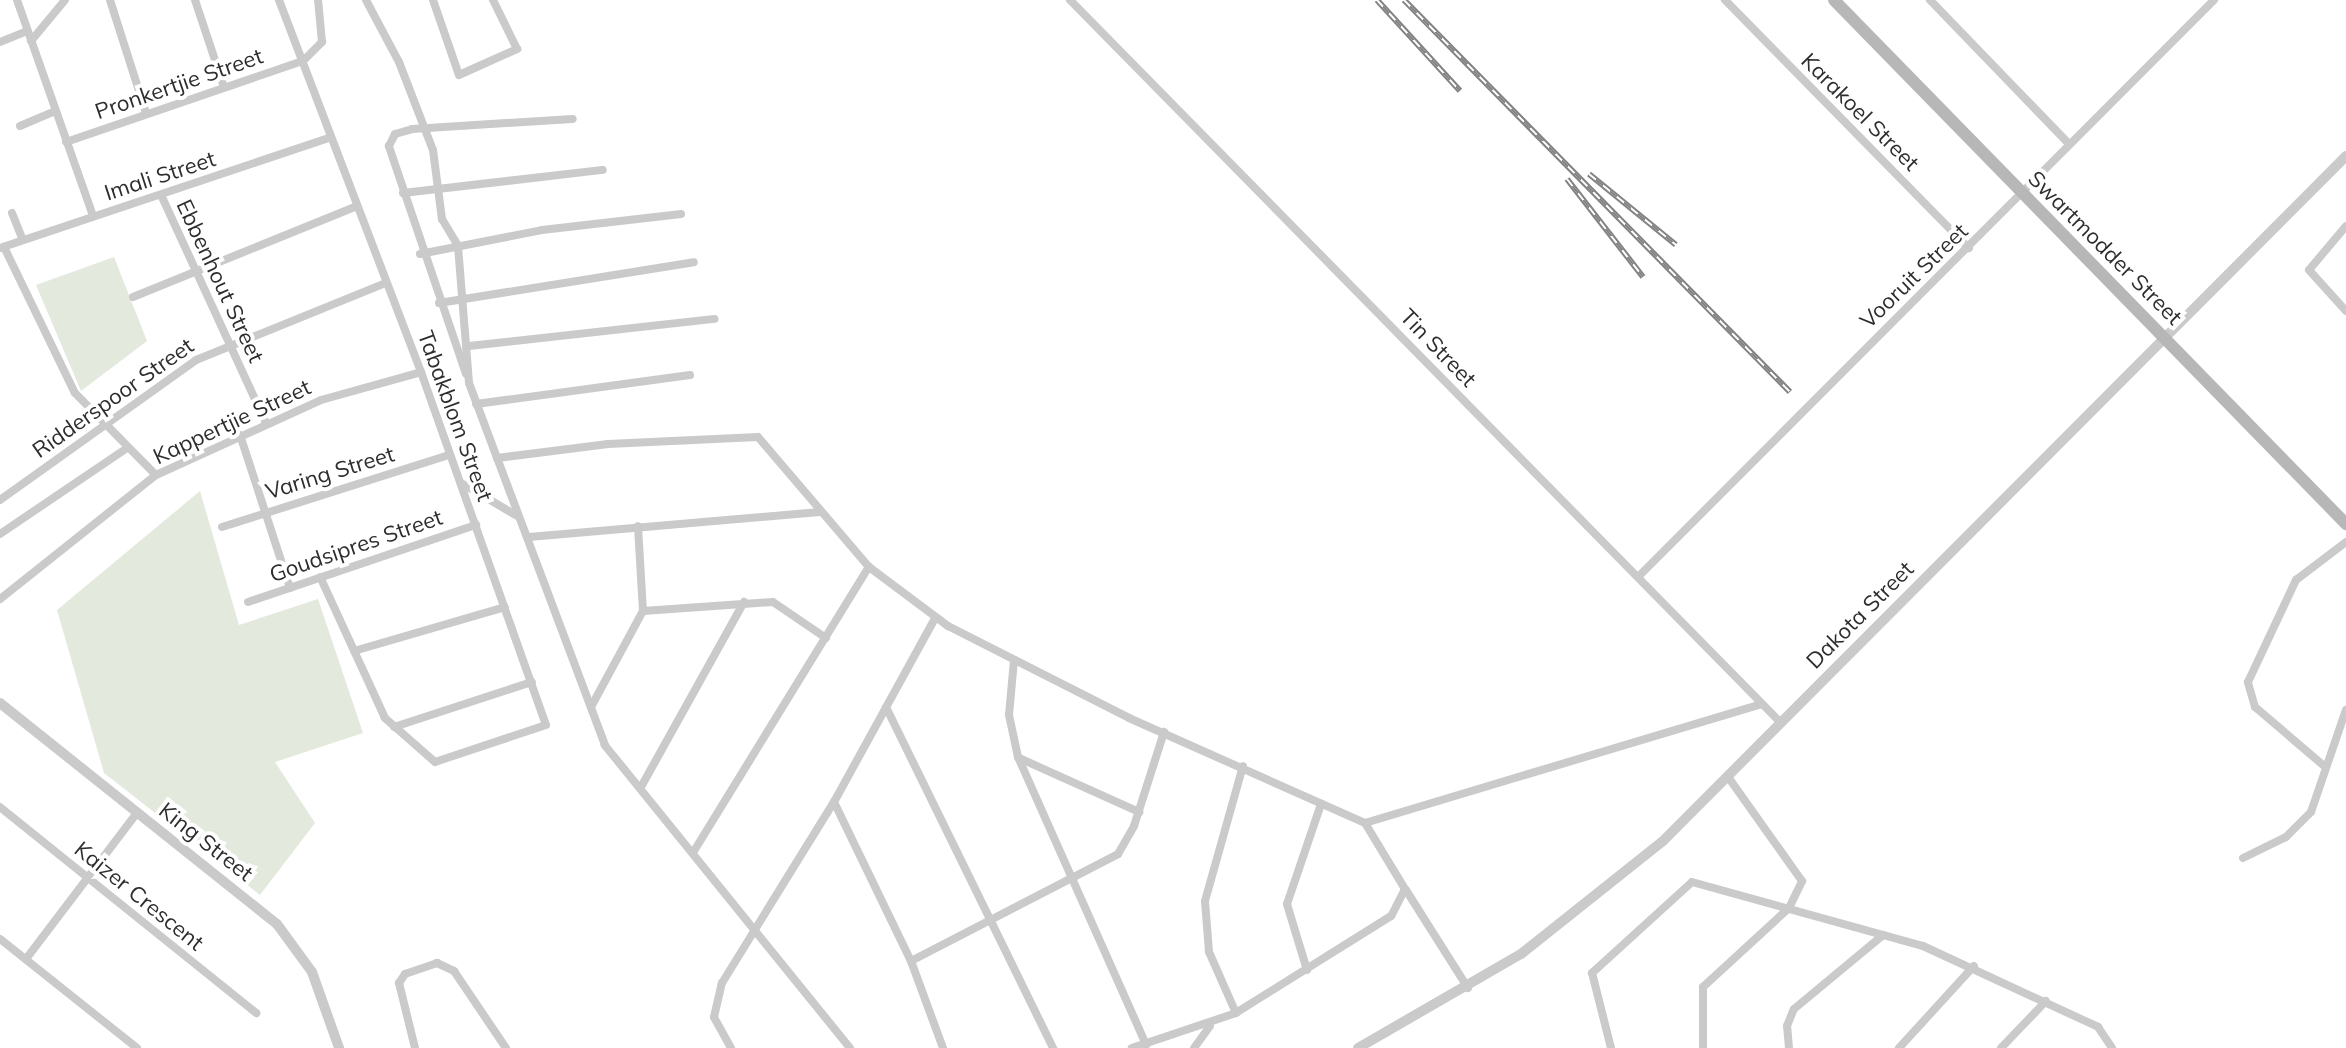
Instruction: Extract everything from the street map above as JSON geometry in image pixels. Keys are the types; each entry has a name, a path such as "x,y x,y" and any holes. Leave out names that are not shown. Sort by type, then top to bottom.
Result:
{"main road":[{"name":"Swartmodder Street","path":"1834,0 2346,524"}],"street":[{"path":"17,0 93,216"},
{"path":"31,41 65,0"},
{"path":"110,0 146,113"},
{"path":"195,0 224,87"},
{"name":"Tabakblom Street","path":"279,0 421,372 546,725 449,761 427,754 394,727"},
{"path":"303,61 322,42 318,0"},
{"path":"366,0 426,129 440,185 442,219 458,246 469,346 469,383"},
{"path":"433,0 459,75 517,49 493,0"},
{"path":"501,20 503,0"},
{"name":"Tin Street","path":"1070,0 1780,722"},
{"name":"Karakoel Street","path":"1725,0 1969,248"},
{"path":"1930,0 2068,143"},
{"name":"Vooruit Street","path":"1639,576 2214,0"},
{"path":"0,42 27,31"},
{"name":"Pronkertjie Street","path":"66,142 303,61"},
{"path":"20,126 55,111"},
{"path":"573,119 426,129 395,134 389,146 420,254 611,755 756,926 850,1048"},
{"name":"Imali Street","path":"2,248 93,216 162,197 331,137"},
{"name":"Dakota Street","path":"1358,1048 1468,988 1591,902 1728,777 2346,156"},
{"path":"403,193 440,185 603,170"},
{"name":"Ebbenhout Street","path":"162,197 266,423"},
{"path":"133,297 357,206"},
{"path":"12,213 23,240"},
{"path":"420,254 681,214"},
{"path":"2346,226 2309,270 2346,311"},
{"path":"2,248 63,374 102,424 156,475"},
{"path":"439,303 694,262"},
{"name":"Ridderspoor Street","path":"0,500 102,424 228,344 386,283"},
{"path":"469,346 715,319"},
{"name":"Kappertjie Street","path":"0,599 156,475 266,423 421,372"},
{"path":"476,404 690,375"},
{"path":"240,435 270,511 290,588"},
{"path":"497,458 750,435 770,446 820,512 869,567 935,618 1164,732 1365,823 1468,988"},
{"path":"0,534 127,448"},
{"name":"Varing Street","path":"222,527 449,455"},
{"path":"461,483 523,520"},
{"path":"529,537 820,512"},
{"name":"Goudsipres Street","path":"248,602 476,525"},
{"path":"591,707 643,611 638,526"},
{"path":"2323,765 2255,707 2248,682 2296,580 2346,542"},
{"path":"694,851 869,567"},
{"path":"320,577 394,727 532,682"},
{"path":"643,611 744,602 780,604 826,638"},
{"path":"641,787 744,602"},
{"path":"354,651 505,607"},
{"path":"731,1048 714,1017 716,1001 756,926 834,802 935,618"},
{"path":"1014,660 1009,715 1018,757 1146,1045"},
{"name":"King Street","path":"0,703 284,932 318,983 339,1048"},
{"path":"1365,823 1761,704"},
{"path":"886,707 1053,1048"},
{"path":"2243,858 2303,821 2346,710"},
{"path":"911,961 1074,880 1124,849 1164,732"},
{"path":"1018,757 1139,812"},
{"path":"1236,1013 1209,952 1205,901 1243,766"},
{"path":"1703,1048 1703,987 1789,908 1800,889 1800,873 1766,837 1728,777"},
{"path":"834,802 911,961 943,1048"},
{"path":"1307,970 1287,904 1321,804"},
{"name":"Kaizer Crescent","path":"0,807 256,1013"},
{"path":"26,959 90,879 137,813"},
{"path":"1611,1048 1592,973 1692,882 1883,935 1974,966 2098,1027 2112,1048"},
{"path":"1132,1048 1210,1025 1236,1013 1391,916 1405,889"},
{"path":"1789,1048 1787,1026 1794,1009 1883,935"},
{"path":"0,939 137,1048"},
{"path":"415,1048 399,983 405,974 437,963 454,971 506,1048"},
{"path":"1899,1048 1974,966"},
{"path":"2001,1048 2046,1001"},
{"path":"1194,1048 1210,1025"}],"shaded area":[{"path":"114,257 147,341 81,391 36,285"},
{"path":"200,491 239,625 318,599 363,733 275,762 315,823 260,895 104,773 57,610"}],"railway":[{"path":"1377,0 1460,91"},
{"path":"1404,0 1790,392"},
{"path":"1589,174 1676,245"},
{"path":"1567,179 1643,277"}]}
